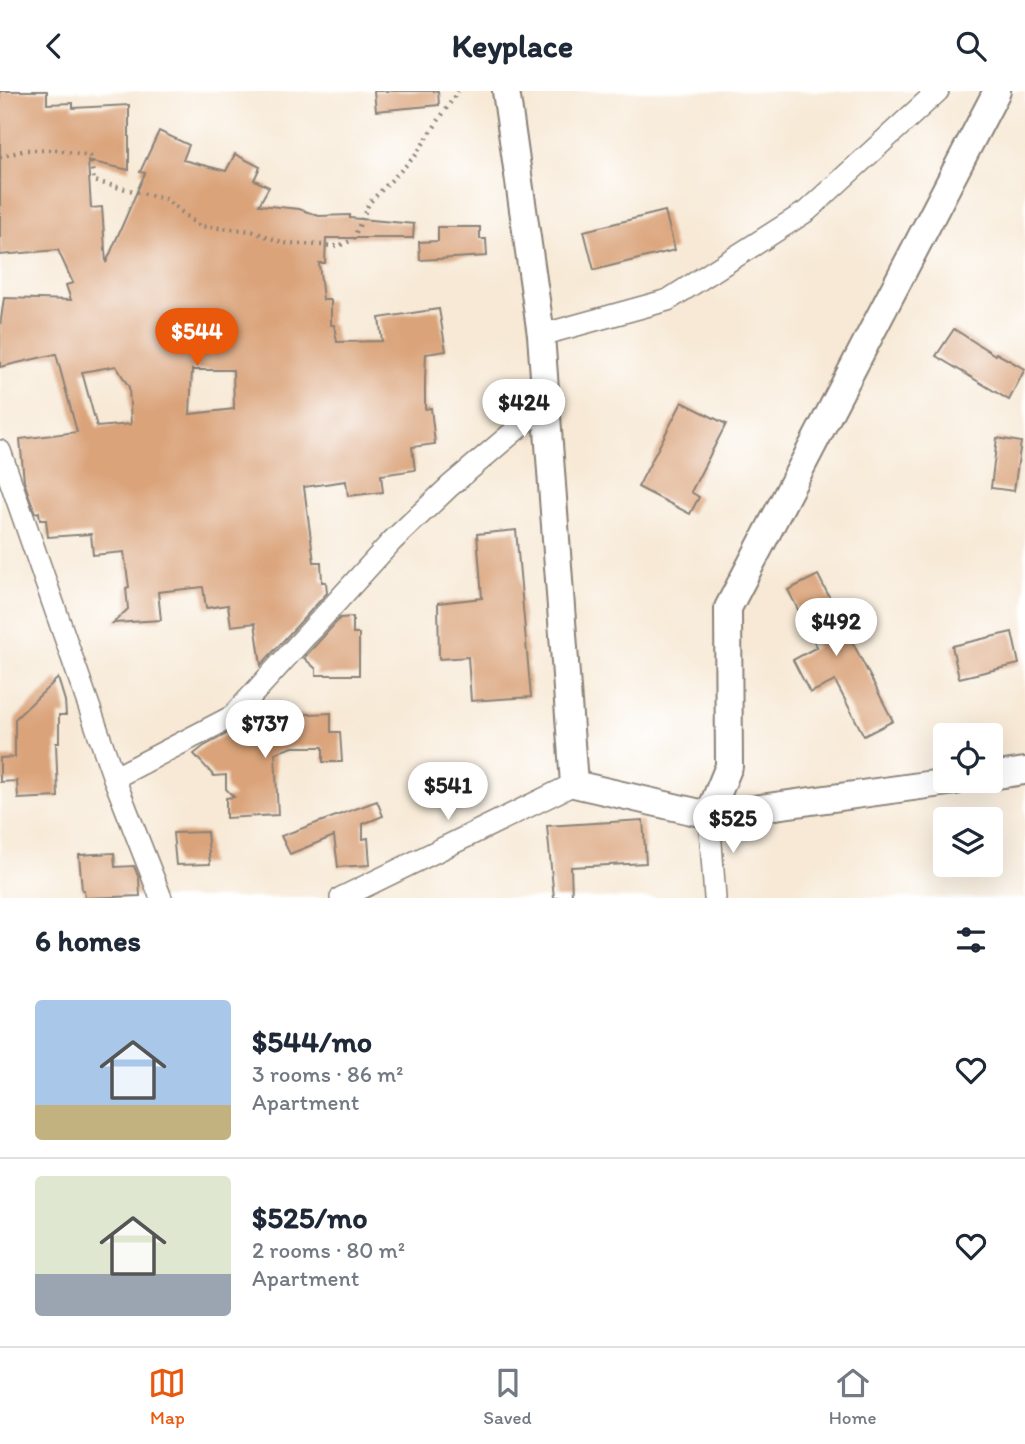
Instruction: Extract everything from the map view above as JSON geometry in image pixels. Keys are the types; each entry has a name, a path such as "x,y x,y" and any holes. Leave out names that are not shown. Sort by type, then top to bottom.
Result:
{"street":[{"path":"506,91 541,335 574,784"},
{"path":"541,335 668,300 807,211 938,91"},
{"path":"715,898 709,815 729,766 729,608 996,91"},
{"path":"114,778 233,716 392,541 450,486 545,405"},
{"path":"0,451 114,778 161,898"},
{"path":"1003,774 1025,771"},
{"path":"341,898 574,784 709,815 933,784"}],"path":[{"path":"0,157 26,151 57,151 90,156 94,181 165,199 199,226 252,231 284,243 338,246 353,240 369,203 415,156 458,91"}],"building":[{"path":"0,91 47,91 47,104 73,103 73,108 129,105 129,170 88,161 91,208 102,207 106,263 145,173 140,172 159,131 189,145 183,160 226,171 235,154 260,167 254,180 269,187 259,205 299,209 319,216 350,215 350,218 414,224 413,238 326,238 325,263 319,263 323,300 331,300 331,325 334,325 337,342 382,341 379,318 439,309 446,351 426,354 425,378 425,409 431,408 435,444 412,447 415,470 381,475 383,492 348,496 346,481 304,487 314,562 321,562 322,582 326,582 327,593 261,665 255,623 231,626 228,605 206,608 203,587 158,592 161,620 113,623 128,609 126,588 129,587 124,552 93,555 91,534 48,537 46,520 40,520 39,512 35,513 24,481 20,439 77,432 56,354 0,367 0,326 4,298 71,300 66,285 73,283 58,250 0,255","holes":["116,366 129,387 131,424 97,427 82,372","192,370 233,370 234,409 190,414"]},
{"path":"374,91 438,91 439,105 376,111"},
{"path":"665,211 675,250 594,270 584,231"},
{"path":"438,227 480,227 480,239 486,239 487,256 420,260 419,242 438,241"},
{"path":"954,329 995,355 996,353 1025,369 1009,400 936,356"},
{"path":"682,402 726,424 691,492 699,497 690,514 638,487"},
{"path":"997,438 1021,442 1014,491 991,488"},
{"path":"516,530 531,697 471,701 468,657 439,659 438,603 482,598 477,534"},
{"path":"818,575 893,721 864,736 835,681 810,693 793,660 817,647 788,590"},
{"path":"353,617 353,634 359,634 359,675 316,675 316,669 304,658 340,618"},
{"path":"1012,632 1019,664 959,678 952,646"},
{"path":"58,678 66,715 59,715 59,743 56,743 58,797 18,799 17,781 0,782 0,758 15,757 15,719"},
{"path":"331,713 331,732 340,732 342,762 323,762 323,747 293,747 275,753 278,815 226,818 226,798 234,797 226,789 226,775 214,776 194,754 230,732 237,740 247,731 289,715"},
{"path":"377,801 383,816 363,824 363,839 368,838 370,865 338,867 334,836 290,854 281,836"},
{"path":"643,820 646,863 571,867 572,898 554,898 547,826"},
{"path":"207,832 210,864 176,865 173,833"},
{"path":"114,853 115,867 134,866 139,878 140,896 85,898 79,855"}]}
